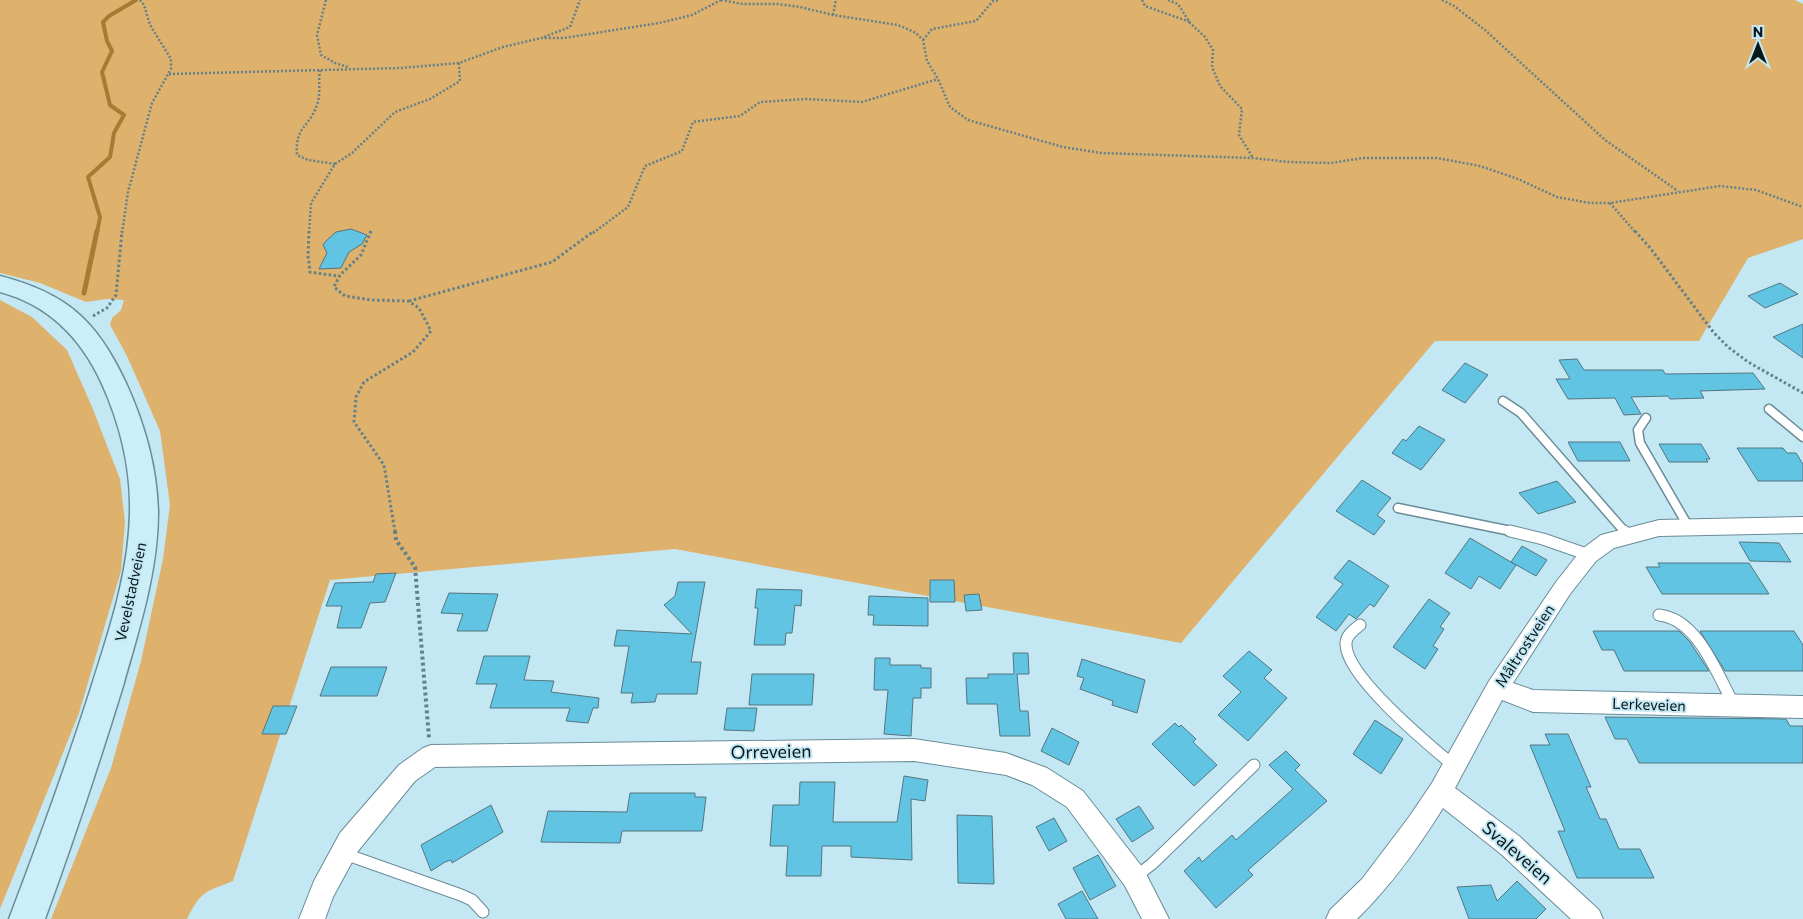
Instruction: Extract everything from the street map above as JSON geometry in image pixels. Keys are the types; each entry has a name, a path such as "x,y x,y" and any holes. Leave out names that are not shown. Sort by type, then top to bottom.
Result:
{"main road":[{"name":"Vevelstadveien","path":"0,284 36,295 60,309 77,324 104,364 121,400 134,434 142,476 144,530 136,582 119,648 81,768 27,919"}],"street":[{"name":"Måltrostveien","path":"1339,919 1371,888 1418,826 1454,767 1497,688 1562,588 1589,556 1608,541 1659,528 1803,525"},
{"name":"Lerkeveien","path":"1497,688 1533,701 1803,707"},
{"name":"Orreveien","path":"431,756 914,750 1006,764 1039,776 1075,799 1134,877 1156,919"},
{"path":"312,919 323,890 346,848 407,773 431,756"},
{"name":"Svaleveien","path":"1440,791 1510,845 1590,919"}],"lane":[{"path":"1503,401 1521,413 1628,536"},
{"path":"1769,409 1803,437"},
{"path":"1646,418 1638,430 1640,443 1688,526"},
{"path":"1398,508 1465,521 1567,546 1589,556"},
{"path":"1659,615 1671,615 1689,628 1697,638 1736,707"},
{"path":"1360,625 1352,632 1346,642 1347,653 1354,666 1371,687 1410,727 1454,767"},
{"path":"1134,877 1159,857 1254,765"},
{"path":"346,848 472,900 483,912"}],"path":[{"path":"77,324 103,311 116,295 124,213 128,192 152,103 169,74 171,59 150,25 144,5 140,0"},
{"path":"326,0 316,35 322,55 335,63 352,68"},
{"path":"169,74 400,68 459,63 503,47 541,38 570,27 580,0"},
{"path":"541,38 564,38 658,23 692,15 721,0 800,8 834,16 898,25 916,33 923,40 927,61 938,79 950,107 968,120 1063,147 1101,153 1253,158 1289,162 1331,163 1364,158 1437,158 1480,166 1557,197 1590,203 1610,202 1720,186 1756,190 1803,207"},
{"path":"729,2 734,0"},
{"path":"834,16 836,0"},
{"path":"923,40 932,29 976,21 993,1 999,0"},
{"path":"1142,0 1145,6 1190,23"},
{"path":"1168,0 1178,4 1190,23 1205,37 1213,50 1212,67 1220,86 1242,109 1239,135 1253,158"},
{"path":"1442,0 1454,6 1485,30 1605,140 1679,191"},
{"path":"337,276 310,272 308,256 311,202 335,164 352,152 395,112 430,98 460,81 459,63"},
{"path":"320,70 318,82 320,97 296,136 297,155 308,160 335,164"},
{"path":"371,230 369,243 356,262 337,276 334,286 345,296 372,300 408,301 552,262 628,207 645,166 682,151 693,122 740,116 760,102 806,100 862,102 938,79"},
{"path":"1610,202 1651,249 1714,333 1728,347 1748,362 1803,393"},
{"path":"408,301 419,308 431,331 413,352 364,382 356,397 354,422 384,465 396,540 415,567 431,756"}],"shaded area":[{"path":"0,0 1795,0 1803,4 1803,239 1748,258 1699,341 1435,341 1181,643 675,549 330,580 233,881 210,890 200,898 187,919 51,919 111,768 141,661 163,559 170,505 160,431 127,356 110,325 112,318 121,310 124,300 107,299 86,302 40,283 0,273"},
{"path":"0,300 32,317 67,350 120,479 125,522 121,571 79,713 0,909"}],"building":[{"path":"351,229 367,235 362,244 349,252 341,268 319,269 327,253 323,245 326,241 336,232"},
{"path":"1780,283 1798,294 1765,308 1748,296"},
{"path":"1803,324 1803,358 1773,337"},
{"path":"1577,359 1584,370 1663,370 1665,374 1753,373 1765,389 1700,391 1704,398 1670,399 1668,396 1631,397 1641,414 1624,415 1615,398 1568,399 1556,379 1570,379 1559,360"},
{"path":"1465,363 1488,375 1465,403 1442,390"},
{"path":"1419,426 1445,440 1421,470 1392,453 1403,439 1406,441"},
{"path":"1568,442 1620,442 1630,461 1578,461"},
{"path":"1659,444 1701,444 1710,459 1706,459 1708,462 1669,462"},
{"path":"1737,448 1783,448 1787,453 1796,453 1803,464 1803,481 1758,481"},
{"path":"1362,480 1391,498 1377,515 1385,521 1374,535 1336,511"},
{"path":"1557,481 1576,502 1538,514 1519,493"},
{"path":"1470,538 1516,565 1500,589 1479,576 1471,589 1445,573"},
{"path":"1739,542 1779,543 1791,562 1750,561"},
{"path":"1522,546 1547,560 1536,576 1511,562"},
{"path":"1349,560 1389,586 1374,607 1370,604 1356,619 1349,614 1336,631 1316,617 1343,584 1334,578"},
{"path":"1658,563 1749,563 1769,594 1662,594 1646,567 1660,567"},
{"path":"396,573 385,602 370,603 361,628 337,628 342,606 326,606 335,583 373,582 376,574"},
{"path":"930,580 954,580 955,602 930,602"},
{"path":"678,582 705,582 691,662 701,662 697,694 657,694 655,702 631,703 633,693 621,693 629,646 614,646 617,630 692,634 664,605 675,596"},
{"path":"757,589 802,590 801,606 795,605 792,633 786,633 785,645 754,645 758,608 755,608"},
{"path":"449,593 498,594 487,631 457,631 463,614 441,613"},
{"path":"979,594 982,610 966,611 964,595"},
{"path":"869,596 928,598 928,626 873,625 874,615 868,615"},
{"path":"1429,599 1450,613 1440,627 1444,629 1433,646 1438,649 1425,669 1393,647"},
{"path":"1593,631 1679,631 1690,642 1709,671 1624,671 1614,650 1602,650"},
{"path":"1700,631 1794,631 1803,645 1803,671 1725,671"},
{"path":"1249,651 1272,670 1264,678 1287,698 1248,741 1218,715 1241,692 1223,676"},
{"path":"1013,653 1028,653 1029,674 1017,674 1020,711 1028,711 1030,736 1000,736 997,704 967,704 966,678 988,678 988,674 1014,674"},
{"path":"484,656 530,656 524,680 554,681 551,692 599,698 598,708 593,708 588,723 566,721 570,708 490,708 497,684 476,684"},
{"path":"875,658 890,658 890,665 921,665 921,668 931,668 931,688 921,688 921,698 913,698 911,736 884,734 888,690 874,690"},
{"path":"1082,659 1145,680 1137,713 1112,705 1113,701 1080,689 1084,678 1077,676"},
{"path":"331,667 387,667 377,696 320,696"},
{"path":"752,674 814,674 812,705 749,705"},
{"path":"273,706 297,706 286,734 262,734"},
{"path":"727,708 757,708 754,731 724,730"},
{"path":"1605,717 1786,719 1790,726 1803,726 1803,763 1639,763 1627,739 1615,739"},
{"path":"1375,720 1403,739 1381,774 1353,754"},
{"path":"1175,723 1179,727 1181,725 1196,739 1193,742 1217,765 1194,786 1152,744"},
{"path":"1052,728 1079,742 1069,765 1041,751"},
{"path":"1545,734 1568,734 1591,787 1586,787 1600,819 1606,819 1619,849 1640,849 1654,878 1577,878 1558,831 1565,831 1530,745 1550,745"},
{"path":"1286,751 1300,765 1295,770 1327,801 1248,870 1253,875 1216,908 1184,871 1199,857 1202,862 1232,835 1236,840 1293,789 1269,765"},
{"path":"904,776 928,780 925,801 911,799 912,860 851,857 851,846 822,846 821,876 786,876 788,846 770,846 773,805 799,805 800,782 835,782 833,822 897,822"},
{"path":"630,793 695,793 695,797 706,797 702,831 622,831 620,843 541,842 548,811 627,812"},
{"path":"491,805 503,832 452,863 451,860 445,862 431,871 421,845"},
{"path":"1139,806 1154,828 1132,842 1116,819"},
{"path":"957,815 992,816 994,884 958,883"},
{"path":"1054,818 1067,841 1049,851 1036,827"},
{"path":"1098,855 1116,886 1090,900 1073,868"},
{"path":"1517,881 1546,909 1536,919 1469,919 1457,887 1491,885 1497,901"},
{"path":"1082,891 1098,919 1066,919 1058,904"}],"waterway":[{"path":"97,233 100,217 88,177 110,157 114,133 124,115 110,105 102,72 112,51 107,41 103,22 109,16 136,0"},
{"path":"84,293 97,231"}]}
